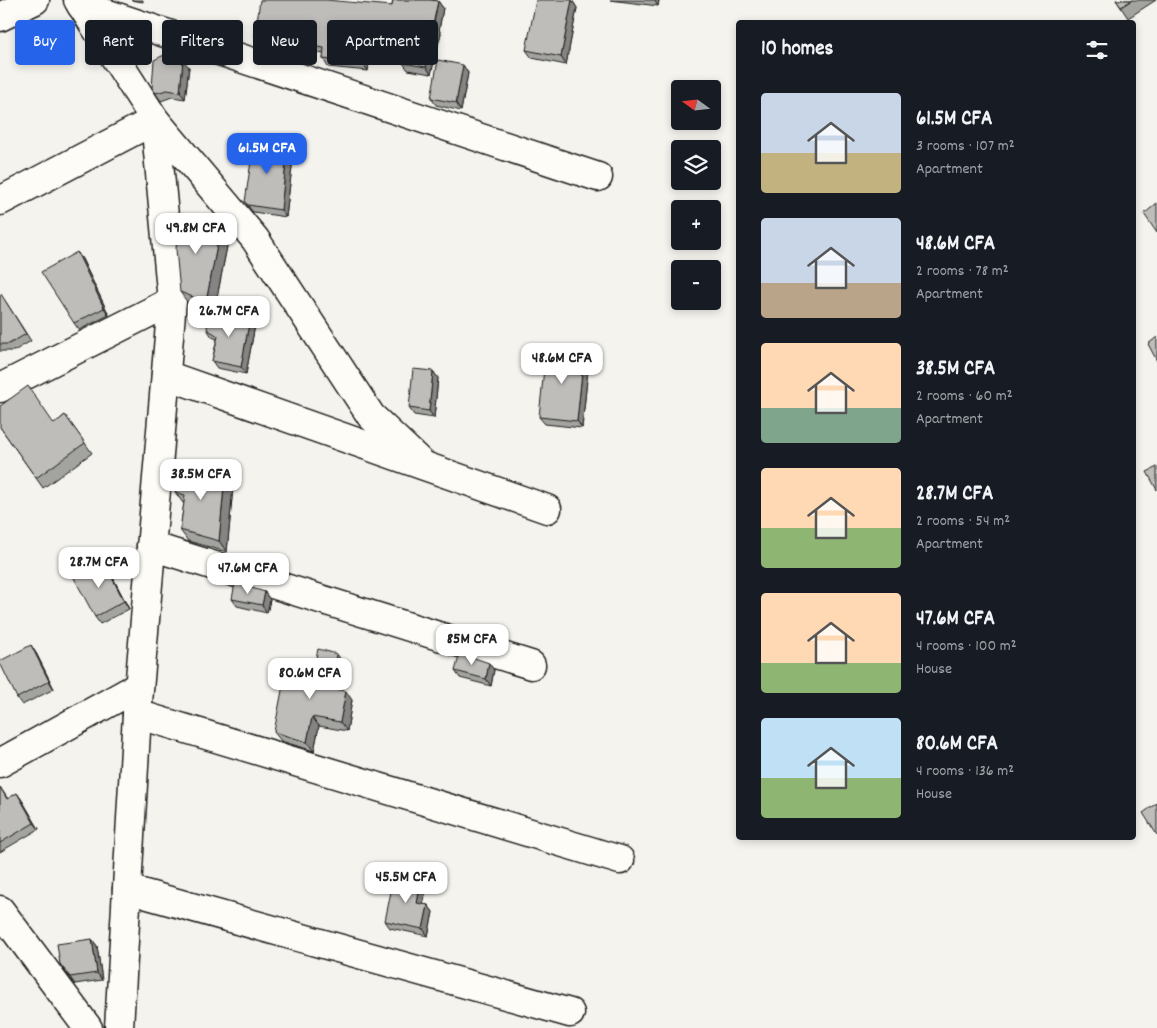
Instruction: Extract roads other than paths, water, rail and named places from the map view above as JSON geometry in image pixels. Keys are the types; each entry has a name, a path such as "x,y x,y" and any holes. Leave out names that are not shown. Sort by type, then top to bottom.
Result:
{"street":[{"path":"0,17 35,0"},
{"path":"79,2 155,120 254,239 371,416 423,465"},
{"path":"79,2 598,177"},
{"path":"0,201 155,120"},
{"path":"119,1028 139,686 172,300 155,120"},
{"path":"0,388 172,300"},
{"path":"166,375 547,508"},
{"path":"151,546 531,665"},
{"path":"0,762 139,686"},
{"path":"137,714 620,860"},
{"path":"127,889 570,1013"},
{"path":"0,910 88,1028"}]}
